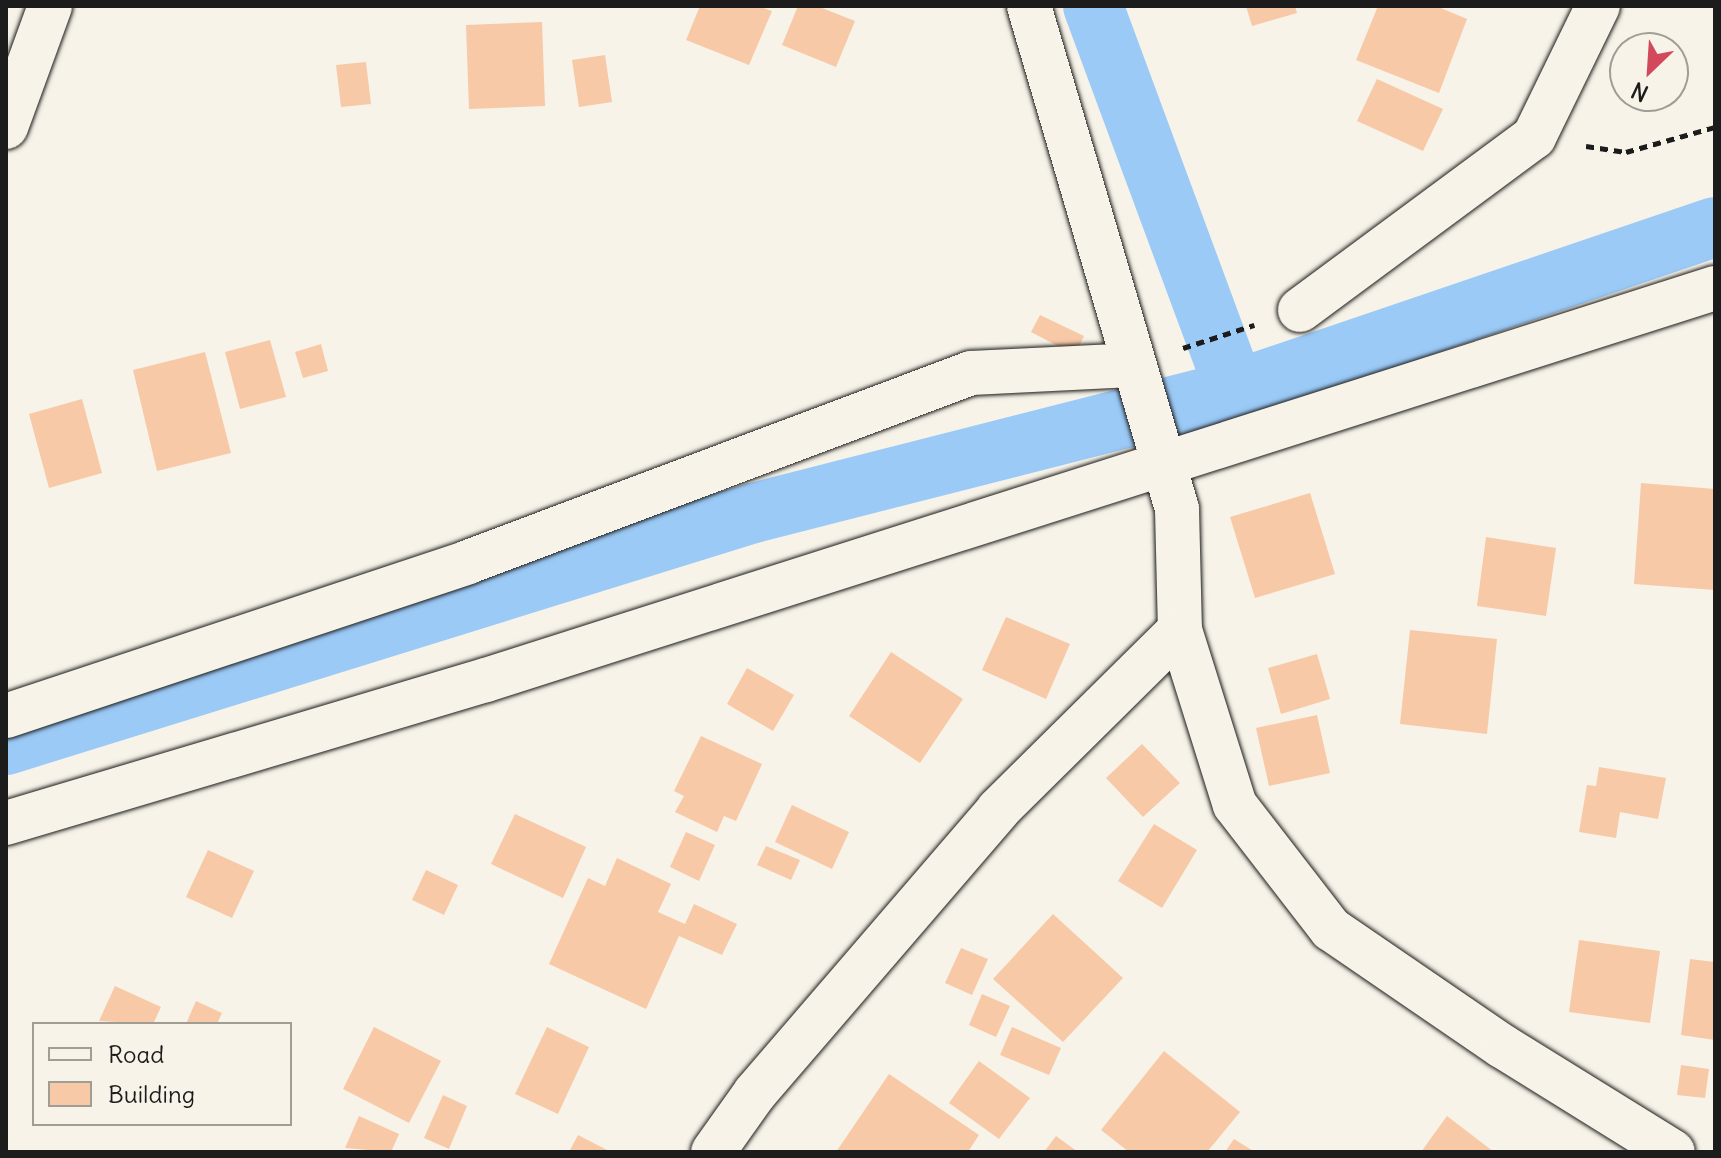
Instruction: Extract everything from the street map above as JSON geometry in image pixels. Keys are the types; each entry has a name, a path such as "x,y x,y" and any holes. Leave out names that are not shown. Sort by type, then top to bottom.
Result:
{"street":[{"path":"6,127 50,6"},
{"path":"1029,6 1132,367 1177,509 1180,630 1235,805 1331,929 1502,1046 1673,1152"},
{"path":"1300,310 1534,137 1598,6"},
{"path":"6,823 486,680 1715,288"},
{"path":"6,716 468,562 971,373 1132,367"},
{"path":"713,1152 755,1093 998,810 1180,630"}],"path":[{"path":"1534,137 1626,152 1715,127"},
{"path":"1181,349 1300,310"}],"building":[{"path":"700,6 758,6 772,11 749,65 686,40"},
{"path":"798,6 817,6 855,21 836,67 782,45"},
{"path":"1246,6 1295,6 1297,13 1252,26"},
{"path":"1378,6 1436,6 1467,19 1439,93 1356,60"},
{"path":"542,22 545,106 469,109 466,25"},
{"path":"605,55 612,102 579,107 572,60"},
{"path":"366,62 371,104 341,107 336,65"},
{"path":"1377,79 1443,109 1423,151 1357,121"},
{"path":"1040,315 1084,336 1075,355 1031,332"},
{"path":"270,340 286,397 240,409 225,352"},
{"path":"321,344 328,371 303,378 295,352"},
{"path":"205,352 231,453 157,471 133,370"},
{"path":"82,399 102,473 49,488 29,414"},
{"path":"1641,483 1715,489 1715,590 1634,584"},
{"path":"1310,493 1335,574 1255,598 1230,517"},
{"path":"1486,537 1556,548 1546,616 1477,606"},
{"path":"1006,617 1070,644 1046,699 982,670"},
{"path":"1410,630 1497,639 1487,734 1400,724"},
{"path":"891,652 963,699 920,763 849,716"},
{"path":"1317,654 1330,699 1281,714 1268,668"},
{"path":"747,668 794,695 773,731 727,704"},
{"path":"1317,715 1330,773 1269,786 1256,728"},
{"path":"701,736 762,764 736,821 724,816 717,832 675,812 684,796 674,791"},
{"path":"1142,744 1180,783 1143,817 1106,778"},
{"path":"1599,767 1666,778 1658,819 1620,812 1616,838 1579,832 1587,785 1596,786"},
{"path":"792,805 849,832 832,869 775,842"},
{"path":"515,814 586,847 563,898 491,864"},
{"path":"1154,824 1197,850 1162,908 1118,881"},
{"path":"686,832 715,845 699,881 670,867"},
{"path":"766,846 800,860 791,880 757,865"},
{"path":"208,850 254,871 232,918 186,897"},
{"path":"617,858 671,884 658,912 685,924 694,904 737,924 722,955 679,936 646,1009 549,964 588,878 605,886"},
{"path":"426,870 458,885 444,915 412,900"},
{"path":"1053,914 1123,978 1063,1042 993,979"},
{"path":"1579,940 1660,951 1650,1023 1569,1012"},
{"path":"961,948 988,959 972,995 945,983"},
{"path":"1690,959 1715,962 1715,1040 1681,1035"},
{"path":"115,986 161,1007 154,1022 99,1021"},
{"path":"982,994 1010,1006 996,1037 969,1025"},
{"path":"196,1001 222,1013 218,1022 187,1022"},
{"path":"374,1027 441,1061 409,1123 343,1089"},
{"path":"547,1027 589,1047 558,1114 515,1094"},
{"path":"1012,1027 1061,1048 1049,1075 1000,1055"},
{"path":"1164,1051 1240,1112 1207,1152 1129,1152 1101,1130"},
{"path":"979,1061 1030,1098 999,1139 949,1103"},
{"path":"1681,1065 1709,1069 1705,1098 1677,1095"},
{"path":"889,1074 979,1135 968,1152 836,1152"},
{"path":"443,1095 467,1106 449,1149 424,1138"},
{"path":"359,1116 399,1134 391,1152 345,1148"},
{"path":"1447,1116 1494,1152 1421,1152"},
{"path":"578,1135 607,1150 606,1152 569,1152"},
{"path":"1056,1136 1078,1152 1044,1152"},
{"path":"1234,1139 1255,1152 1225,1152"}],"waterway":[{"path":"1093,6 1235,390"},
{"path":"6,745 753,513 1235,390 1715,227"}]}
